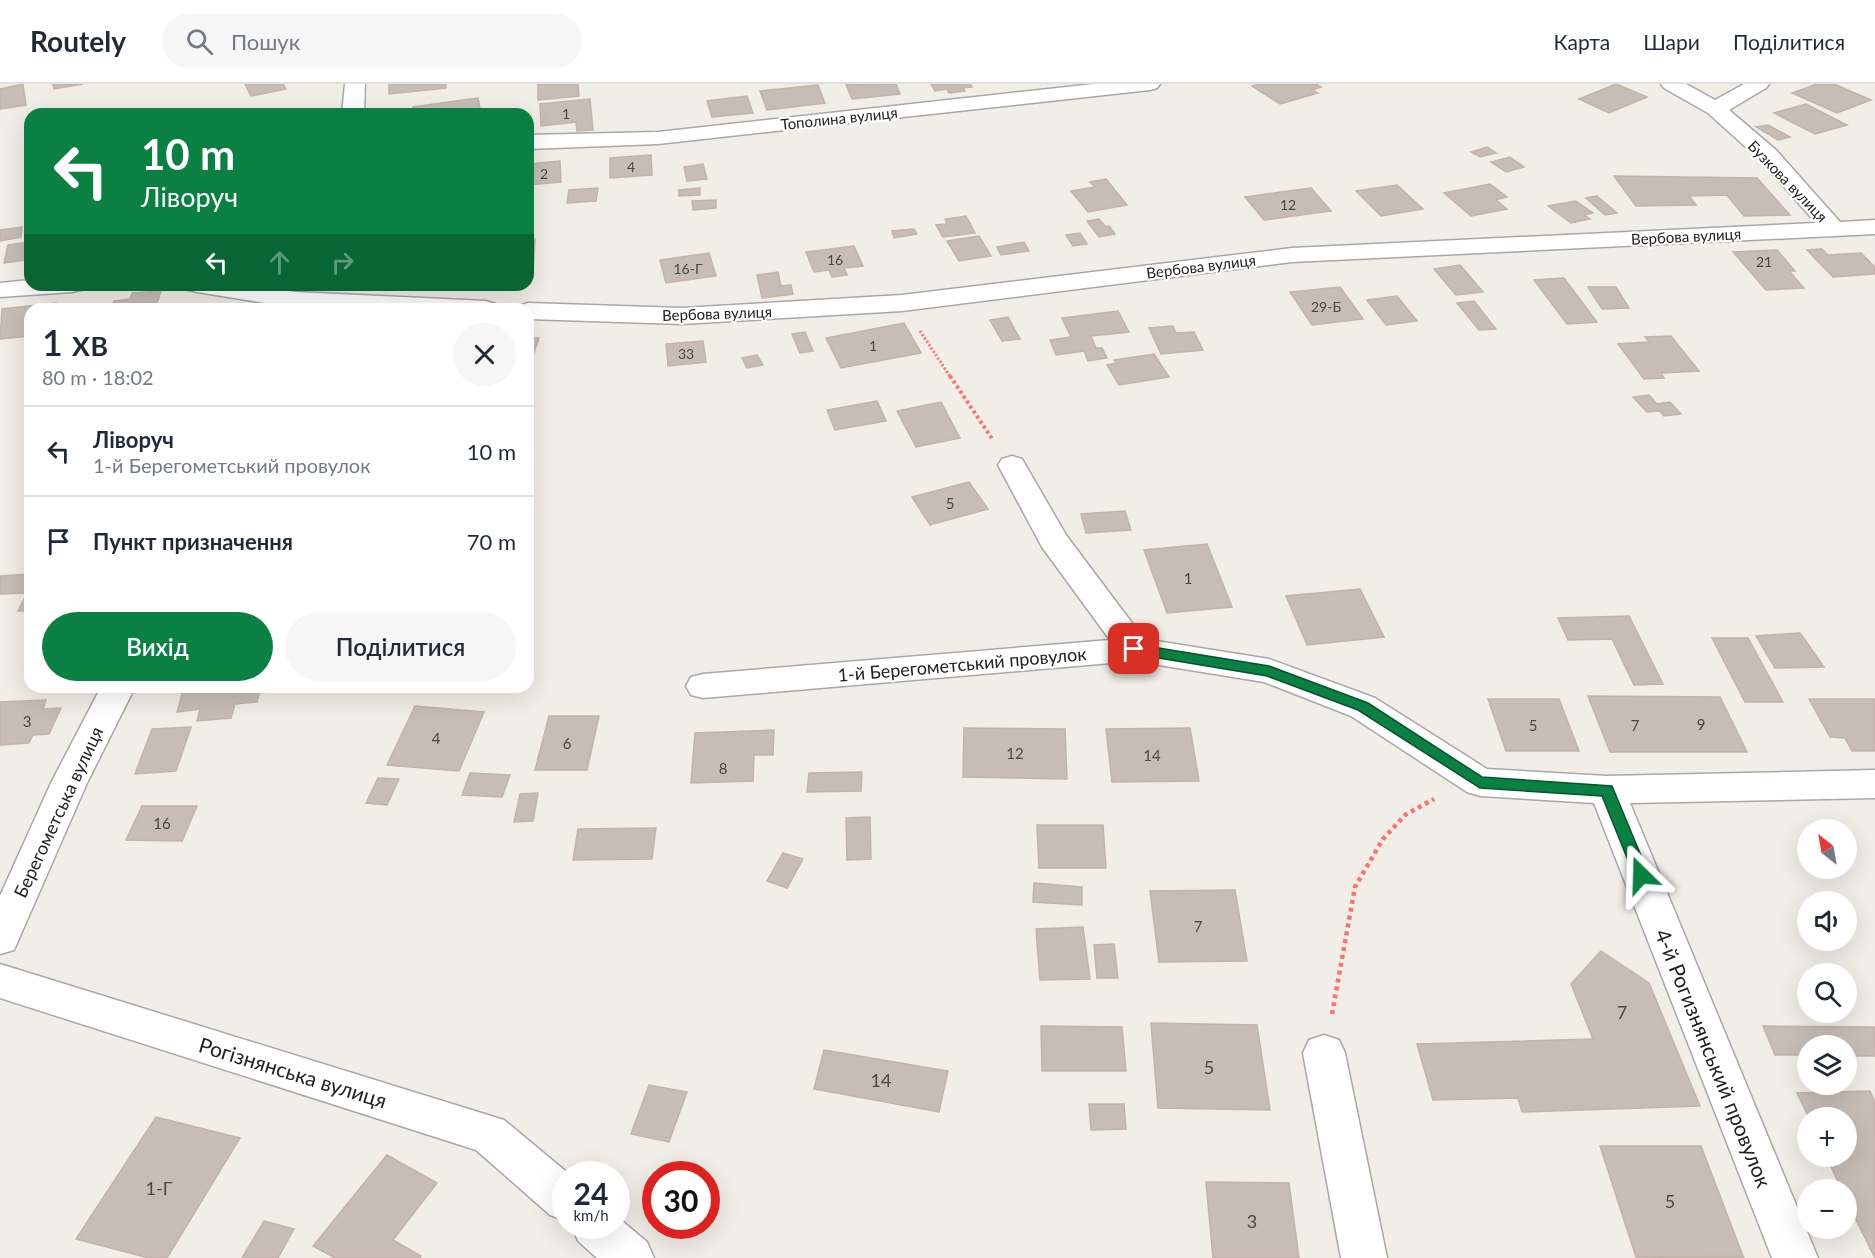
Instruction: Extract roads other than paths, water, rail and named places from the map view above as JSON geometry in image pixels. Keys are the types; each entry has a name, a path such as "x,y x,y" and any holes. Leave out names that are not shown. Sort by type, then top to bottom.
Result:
{"street":[{"path":"353,108 356,84"},
{"name":"Тополина вулиця","path":"534,142 658,138 1150,84"},
{"name":"Бузкова вулиця","path":"1671,84 1715,110 1768,155 1834,229"},
{"path":"1715,110 1760,84"},
{"name":"Вербова вулиця","path":"534,311 682,316 902,303 1292,255 1875,227"},
{"path":"0,290 24,288"},
{"path":"244,291 298,298 383,303"},
{"path":"1012,465 1053,540 1134,649"},
{"name":"1-й Берегометський провулок","path":"703,686 1134,649 1269,671 1363,707 1480,782 1607,790 1875,784"},
{"name":"Берегометська вулиця","path":"0,938 69,783 115,693"},
{"name":"4-й Рогизнянський провулок","path":"1607,790 1795,1258"},
{"name":"Рогізнянська вулиця","path":"0,981 489,1134 552,1188"},
{"path":"1324,1053 1364,1258"},
{"path":"609,1239 631,1258"}]}
